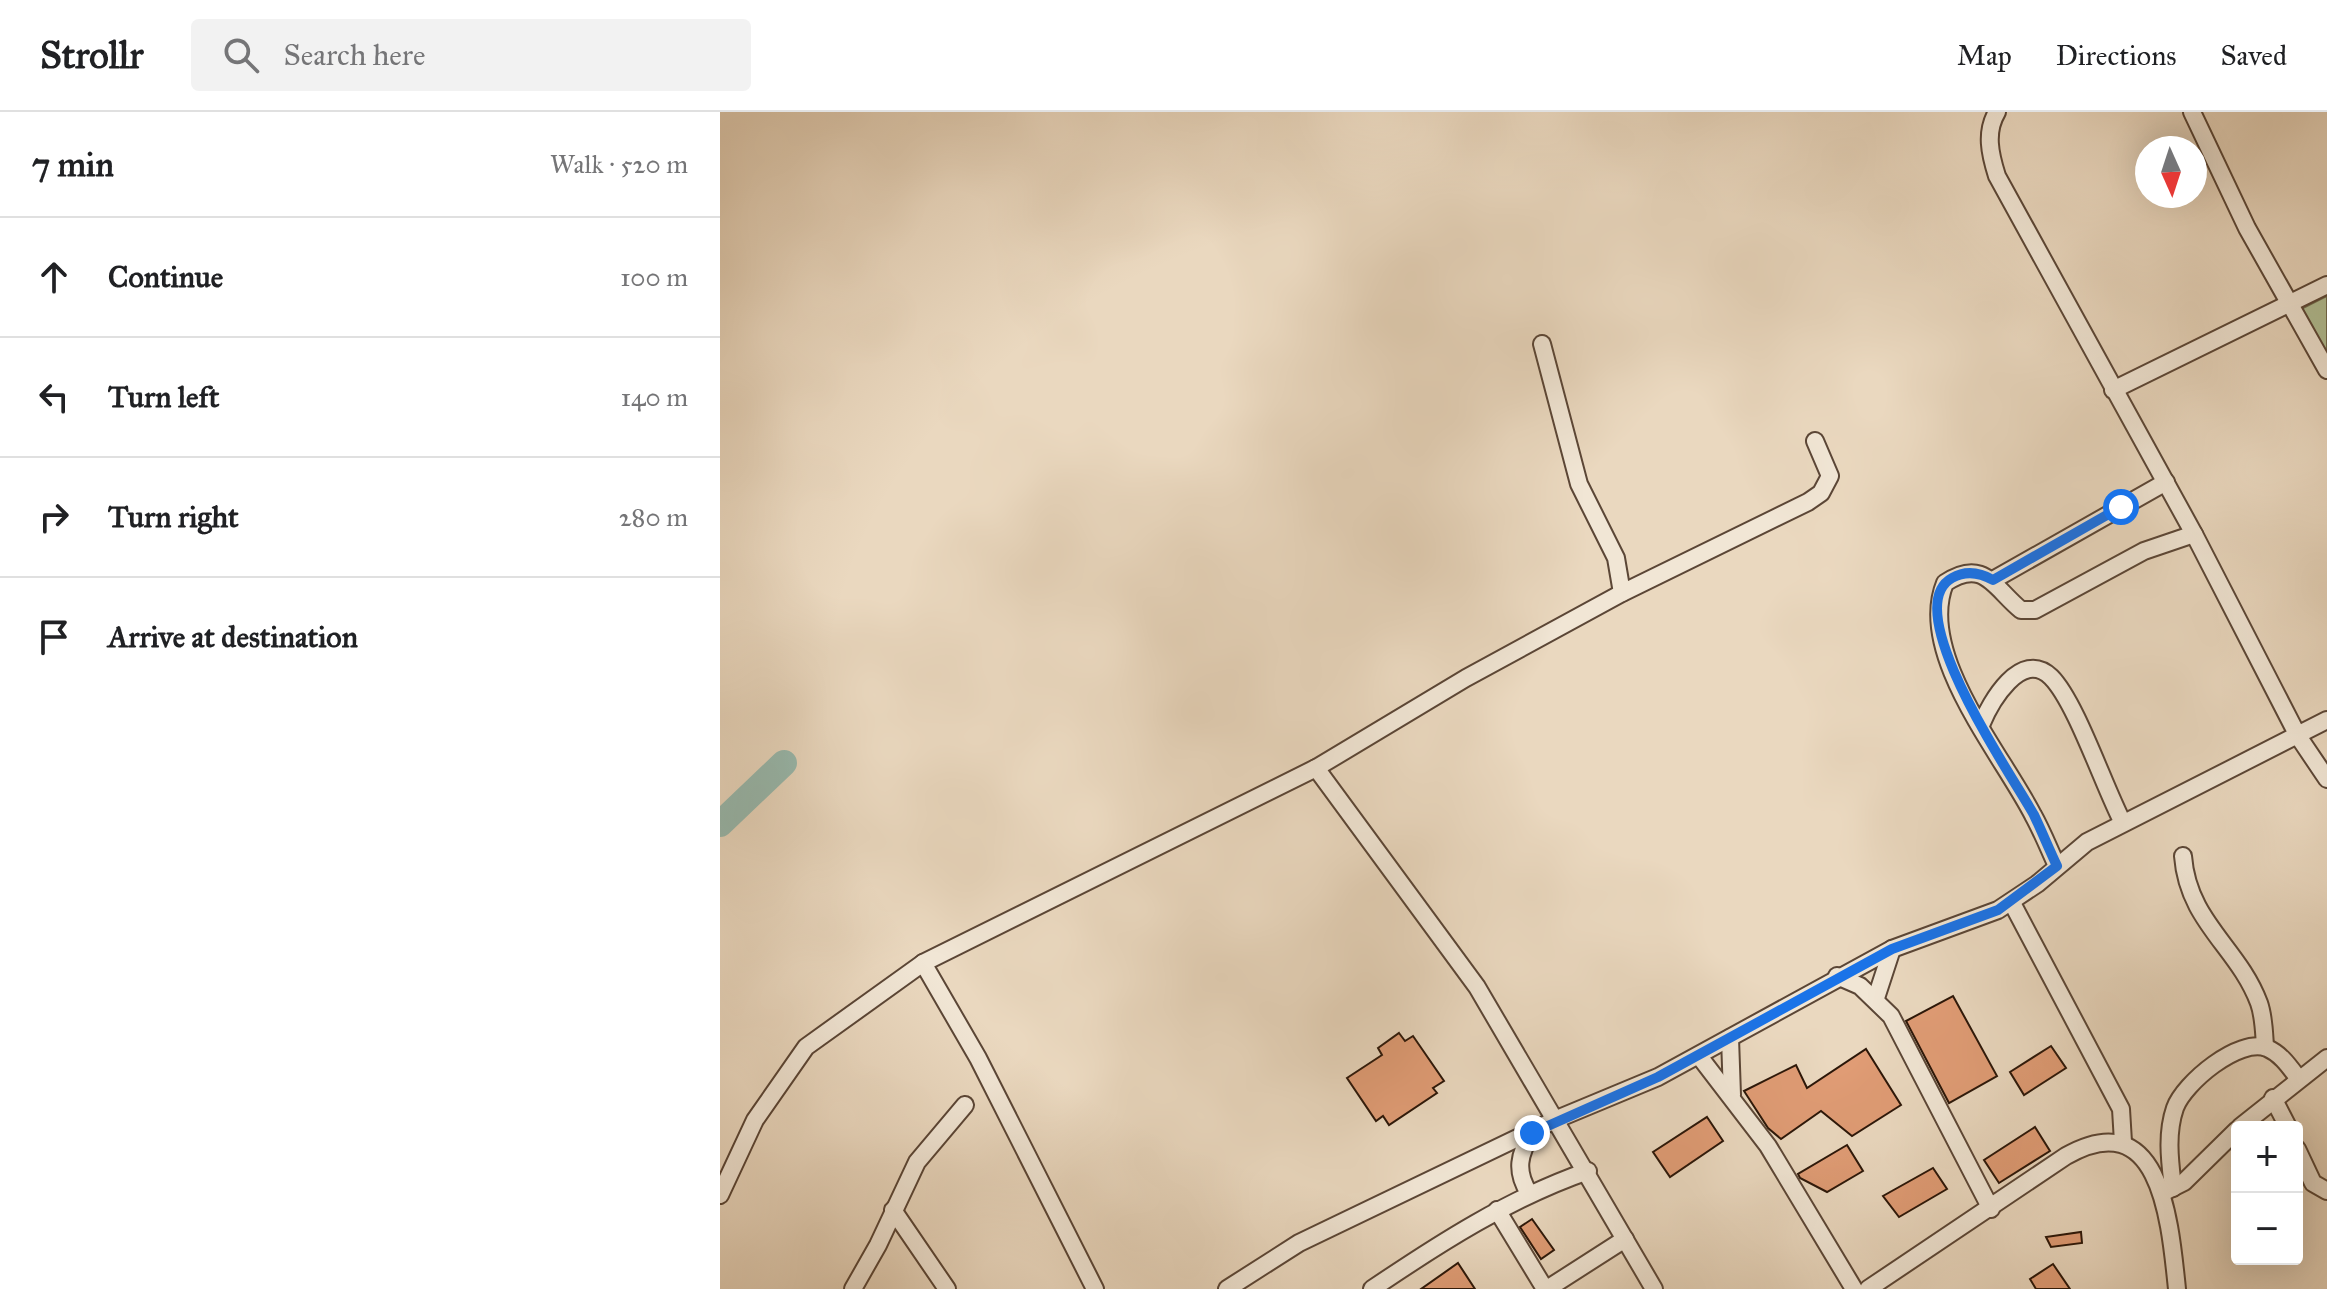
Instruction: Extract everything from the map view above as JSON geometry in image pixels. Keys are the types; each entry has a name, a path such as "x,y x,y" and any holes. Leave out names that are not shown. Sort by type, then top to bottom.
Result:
{"street":[{"path":"1997,112 1991,122 1989,139 1997,176 2030,230 2113,390 2194,534 2298,736 2327,779"},
{"path":"2192,112 2247,228 2327,370"},
{"path":"2201,133 2209,112"},
{"path":"2113,390 2327,285"},
{"path":"1542,344 1579,484 1616,558 1622,593"},
{"path":"720,1195 755,1120 806,1047 923,963 1316,768 1452,685 1622,593 1821,493 1830,476 1815,441"},
{"path":"1993,580 2166,482"},
{"path":"2057,866 2033,815 1962,695 1947,652 1940,595 1945,583 1955,576 1969,573 1993,580 2002,594 2021,610 2035,610 2144,551 2194,534"},
{"path":"1981,725 1995,696 2006,682 2020,673 2036,670 2050,675 2064,695 2123,823"},
{"path":"1227,1289 1299,1243 1557,1119 1658,1077 1699,1056 1837,976 1892,949 2012,903 2087,842 2327,720"},
{"path":"1316,768 1477,987 1588,1171 1654,1289"},
{"path":"2183,856 2185,877 2195,906 2259,1003 2265,1047"},
{"path":"2012,903 2121,1109 2123,1142"},
{"path":"1876,998 1892,949"},
{"path":"923,963 978,1058 1095,1289"},
{"path":"1837,976 1860,986 1876,998 1891,1016 1991,1209"},
{"path":"1730,1038 1732,1095"},
{"path":"2177,1289 2166,1191 2170,1131 2175,1107 2189,1084 2213,1065 2245,1048 2265,1047 2281,1057 2298,1078"},
{"path":"1699,1056 1732,1095 1768,1146 1854,1289"},
{"path":"2248,1121 2327,1058"},
{"path":"2273,1098 2285,1121"},
{"path":"853,1289 878,1245 917,1162 965,1105"},
{"path":"1529,1193 1519,1166 1520,1152 1532,1133"},
{"path":"2166,1191 2231,1136"},
{"path":"1868,1289 2088,1143 2107,1139 2123,1142 2140,1153 2166,1191"},
{"path":"2303,1162 2313,1183 2327,1191"},
{"path":"1372,1289 1497,1210 1529,1193 1588,1171"},
{"path":"893,1210 947,1289"},
{"path":"1497,1210 1546,1289 1625,1239"}],"green space":[{"path":"2327,296 2327,379 2293,313"}],"building":[{"path":"1953,996 1997,1076 1949,1103 1906,1021"},
{"path":"1399,1033 1405,1041 1413,1036 1444,1081 1433,1088 1437,1093 1389,1125 1383,1116 1376,1121 1347,1078 1382,1055 1378,1048"},
{"path":"2051,1046 2066,1068 2024,1095 2010,1072"},
{"path":"1866,1049 1901,1105 1852,1136 1821,1111 1781,1139 1768,1128 1744,1091 1796,1065 1807,1088"},
{"path":"1707,1117 1723,1141 1670,1177 1653,1152"},
{"path":"2035,1127 2050,1151 1999,1183 1984,1160"},
{"path":"1847,1145 1863,1171 1827,1192 1800,1178 1798,1174"},
{"path":"1933,1168 1947,1189 1899,1217 1883,1196"},
{"path":"1532,1219 1554,1250 1541,1259 1520,1227"},
{"path":"2081,1232 2082,1243 2051,1247 2046,1237"},
{"path":"1458,1263 1475,1289 1421,1289"},
{"path":"2053,1264 2070,1289 2036,1289 2030,1279"}],"waterway":[{"path":"720,824 784,763"}],"route":[{"path":"1532,1133 1557,1119 1658,1077 1837,976 1892,949 2012,903 2057,866 2033,815 1962,695 1942,632 1940,595 1945,583 1955,576 1982,574 1993,580 2121,507"}]}
